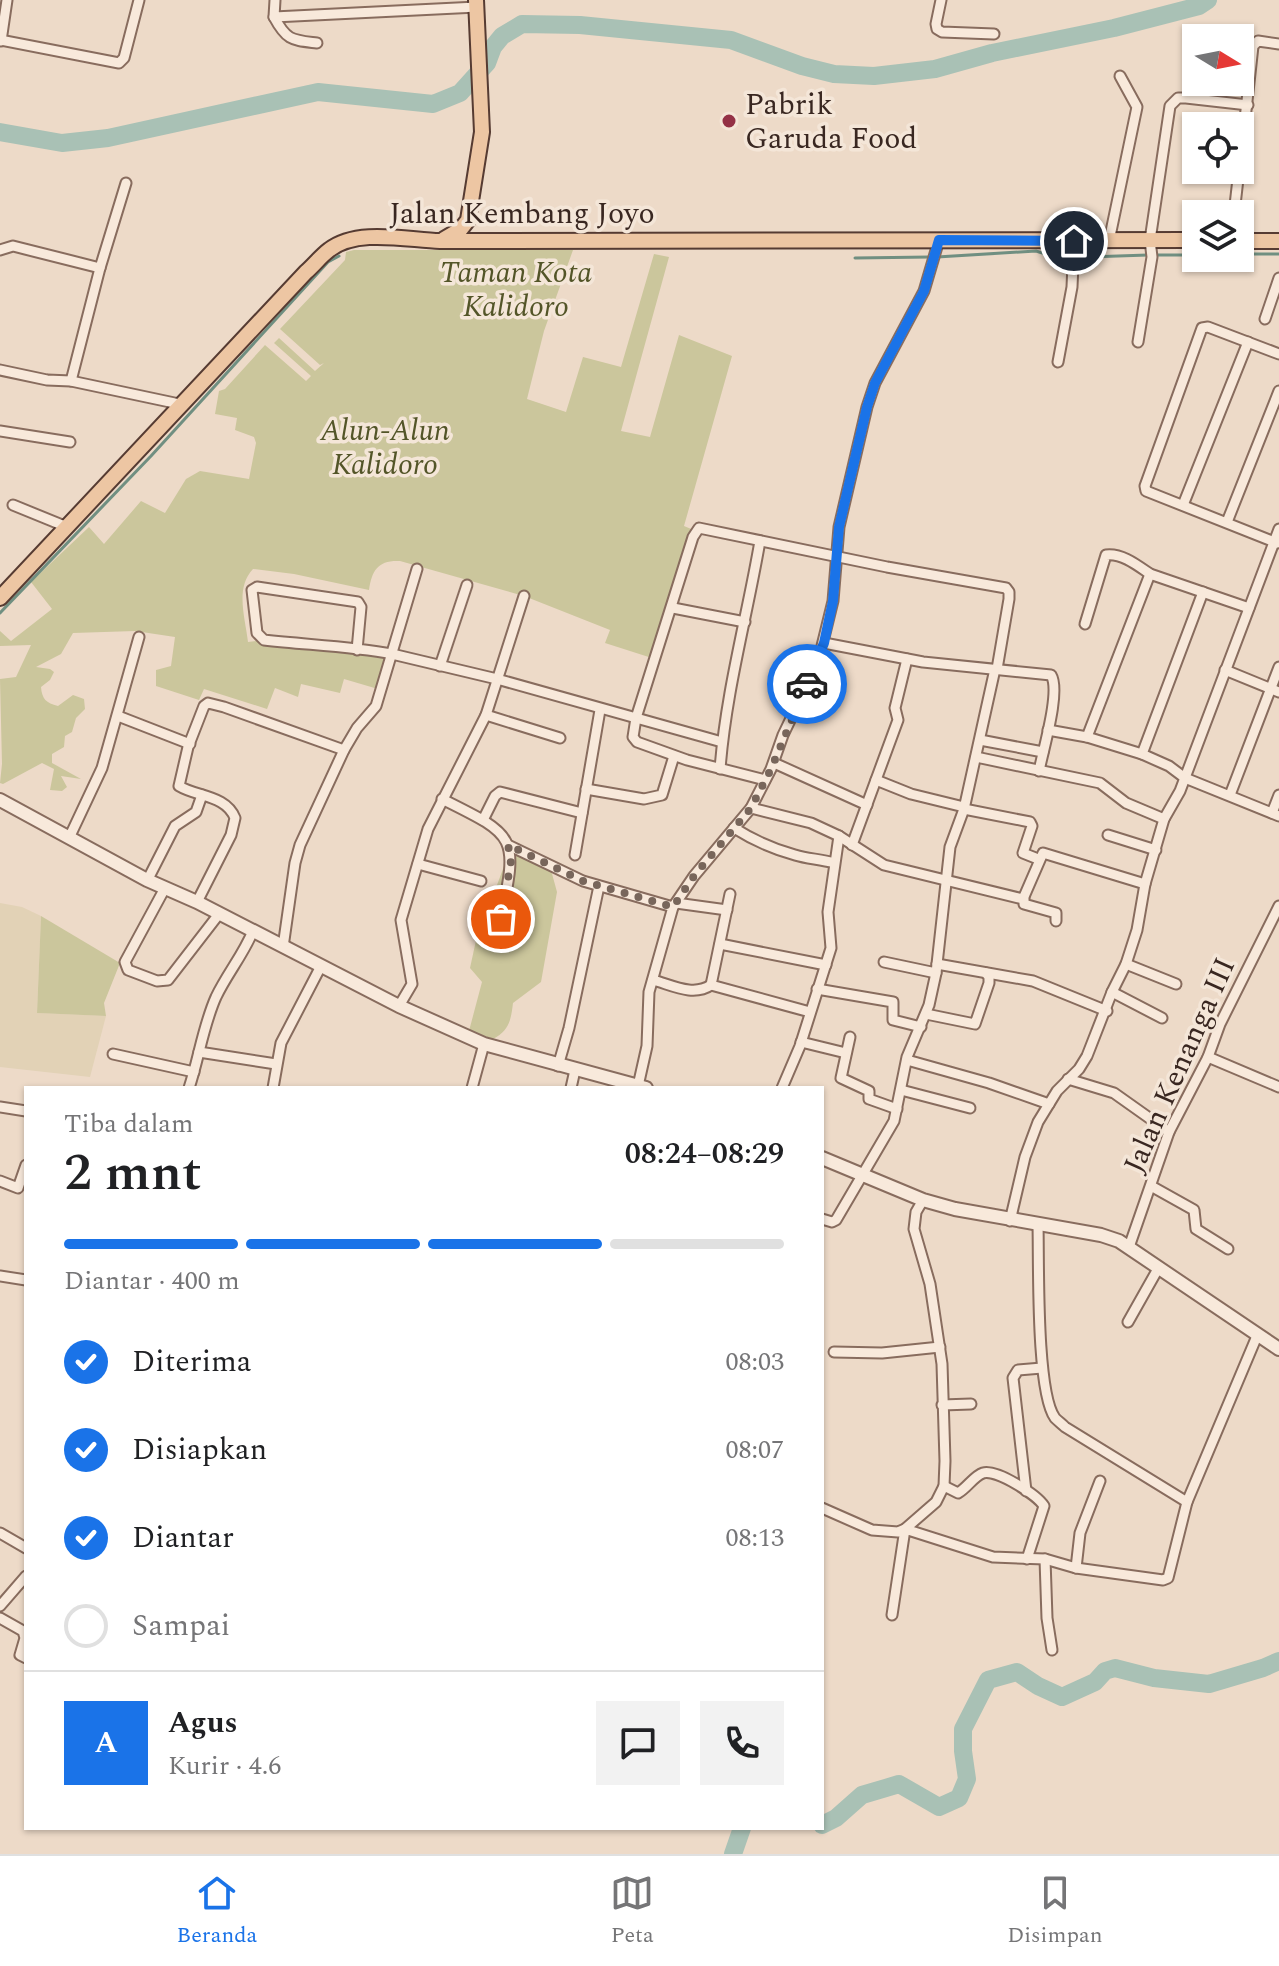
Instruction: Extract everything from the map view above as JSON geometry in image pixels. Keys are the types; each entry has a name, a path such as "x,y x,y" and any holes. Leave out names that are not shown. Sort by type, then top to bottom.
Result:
{"main road":[{"path":"440,241 461,229 468,220 471,208 482,132 476,4"},
{"path":"471,208 479,230 502,240"},
{"name":"Jalan Kembang Joyo","path":"0,598 329,249 355,239 1182,240"},
{"path":"1254,241 1279,241"}],"street":[{"path":"7,0 0,40 119,63 124,58 139,0"},
{"path":"275,0 274,17 284,34 292,40 317,43"},
{"path":"941,0 937,29 942,32 994,34"},
{"path":"274,17 476,4"},
{"path":"1247,112 1253,46 1258,41 1279,44"},
{"path":"1109,241 1137,107 1120,76"},
{"path":"1138,342 1152,257 1150,240 1173,101 1186,98 1248,105"},
{"path":"71,381 126,183"},
{"path":"642,1086 648,1000 674,905 751,808 774,763 824,643 833,601 839,527 871,395 924,291 939,240"},
{"path":"1058,362 1072,287 1074,241"},
{"path":"0,250 13,246 100,268"},
{"path":"1265,319 1279,278"},
{"path":"1277,542 1146,491 1145,486 1202,328 1208,327 1279,354"},
{"path":"1183,505 1248,342"},
{"path":"0,370 47,380 71,381 184,405"},
{"path":"1227,522 1279,391"},
{"path":"0,431 70,442"},
{"path":"13,505 67,527"},
{"path":"765,780 674,756 637,742 633,737 636,718 693,537 699,528 1008,589 996,669 964,808 950,847 936,968 926,1014 907,1060 890,1129 836,1220 824,1220"},
{"path":"1010,1221 1032,1137 1049,1104 1087,1056 1126,964 1164,819 1185,778 1277,542 1279,529"},
{"path":"720,769 730,685 760,541"},
{"path":"1085,624 1106,555 1112,554 1150,574 1249,608"},
{"path":"283,947 297,855 344,750 357,728 376,706 417,569"},
{"path":"1087,737 1150,574"},
{"path":"440,666 467,585"},
{"path":"357,650 361,607 358,602 257,587 252,590 257,633 261,639 357,650 392,654 497,679 722,742"},
{"path":"1142,754 1203,592"},
{"path":"399,1006 412,984 401,920 428,829 486,715 524,596"},
{"path":"673,608 745,622"},
{"path":"70,836 102,768 139,637"},
{"path":"824,643 907,659 1048,674 1054,678 1039,771"},
{"path":"852,845 898,720 895,708 907,659"},
{"path":"1230,795 1275,690 1279,667"},
{"path":"1225,670 1275,690"},
{"path":"197,902 227,843 235,818 228,806 179,786 204,706 208,703 344,750"},
{"path":"575,855 600,710"},
{"path":"486,715 560,738"},
{"path":"118,716 190,744"},
{"path":"1048,730 1087,737 1142,754 1169,766 1185,778 1276,814 1279,795"},
{"path":"980,740 1043,752"},
{"path":"586,789 644,799 658,797 662,795 674,756"},
{"path":"976,757 1100,783 1121,800 1164,819"},
{"path":"774,763 867,805"},
{"path":"876,780 911,794 1030,822 1032,826 1023,853 1038,859"},
{"path":"483,820 500,792 582,813"},
{"path":"148,879 175,826 196,812 202,795"},
{"path":"442,799 497,829 508,845 511,861 501,919"},
{"path":"0,800 165,888 399,1006 484,1044 638,1086"},
{"path":"751,808 811,823 839,836 884,865 928,873 1024,899"},
{"path":"734,828 757,842 834,863"},
{"path":"1108,835 1156,850"},
{"path":"783,1086 801,1042 832,942 828,912 839,836"},
{"path":"508,845 599,886 674,905 727,910"},
{"path":"1056,921 1056,913 1024,904 1038,859 1043,853 1145,884"},
{"path":"418,864 481,881"},
{"path":"558,1066 599,886"},
{"path":"165,888 125,962 128,970 157,981 168,980 219,914"},
{"path":"653,980 695,991 711,985 730,894"},
{"name":"Jalan Kenanga III","path":"1129,1247 1169,1132 1279,906"},
{"path":"190,1086 218,993 253,931"},
{"path":"720,944 826,965"},
{"path":"884,962 1033,981 1107,1011"},
{"path":"1126,964 1176,984"},
{"path":"273,1086 284,1034 321,966"},
{"path":"926,1014 975,1024 989,983 986,973"},
{"path":"711,985 810,1012"},
{"path":"817,989 893,1002 893,1020 921,1027"},
{"path":"1112,992 1162,1018"},
{"path":"850,1037 841,1078 869,1091 869,1099 897,1109"},
{"path":"801,1042 846,1053"},
{"path":"473,1086 484,1044"},
{"path":"199,1052 276,1064"},
{"path":"113,1054 194,1072"},
{"path":"1208,1057 1279,1087"},
{"path":"907,1060 1049,1104"},
{"path":"571,1086 575,1070"},
{"path":"1068,1079 1114,1093 1169,1132"},
{"path":"901,1090 970,1108"},
{"path":"0,1107 24,1111"},
{"path":"824,1159 923,1200 955,1209 1109,1237 1129,1247 1279,1349"},
{"path":"0,1181 22,1190"},
{"path":"1151,1186 1194,1210 1196,1229 1228,1249"},
{"path":"824,1509 872,1530 891,1533 905,1529 936,1502 944,1486 940,1347 930,1284 914,1229 916,1212 923,1200"},
{"path":"1038,1225 1042,1368 1047,1397 1055,1418 1187,1502"},
{"path":"1128,1322 1159,1267"},
{"path":"0,1276 24,1280"},
{"path":"905,1529 993,1557 1045,1559 1076,1568 1166,1579 1170,1574 1187,1502 1257,1336"},
{"path":"834,1352 882,1353 940,1347"},
{"path":"1026,1491 1013,1378 1018,1370 1042,1368"},
{"path":"942,1405 971,1404"},
{"path":"944,1486 960,1492 976,1477 987,1472 999,1475 1026,1491 1044,1506 1027,1559"},
{"path":"1076,1568 1080,1533 1100,1481"},
{"path":"892,1615 905,1529"},
{"path":"0,1533 24,1547"},
{"path":"1045,1559 1047,1618 1052,1650"},
{"path":"0,1606 24,1578"},
{"path":"0,1618 24,1634"}],"shaded area":[{"path":"0,903 22,907 41,916 37,1013 106,1016 90,1077 0,1067"}],"green space":[{"path":"573,250 544,331 527,399 566,412 583,357 621,367 654,254 669,257 621,431 650,437 679,335 732,356 684,526 696,531 655,659 605,643 610,630 524,596 400,561 381,564 372,577 369,590 253,569 247,577 243,594 248,642 264,640 386,653 378,689 344,679 340,693 301,684 298,697 275,688 267,709 204,689 199,700 156,686 156,670 171,666 175,637 135,631 73,633 61,654 36,667 54,672 41,687 48,702 58,706 73,695 84,699 85,709 76,718 72,732 65,736 64,747 52,754 52,763 81,779 61,776 67,787 62,791 50,790 54,769 42,763 0,783 0,679 16,677 31,645 0,646 0,631 11,641 52,609 31,582 89,527 104,544 141,501 165,513 186,479 200,471 249,479 256,443 254,437 235,430 237,418 215,414 219,391 225,389 265,345 306,381 311,376 274,343 279,338 315,371 324,363 320,365 280,329 345,260 346,252"},
{"path":"510,850 551,870 557,892 541,982 513,1003 508,1024 493,1039 469,1031 482,982 470,968 485,899 497,885"},
{"path":"41,916 120,963 104,1003 106,1016 37,1013"}],"waterway":[{"path":"0,132 62,143 108,138 318,92 433,104 460,93 487,63 493,47 502,36 522,24 580,25 731,40 802,66 834,74 874,76 935,69 992,53 1114,28 1199,6 1208,0"},
{"path":"937,257 1036,251 1058,258 1148,255"},
{"path":"1254,254 1279,254"},
{"path":"1156,255 1182,255"},
{"path":"0,613 151,456 328,262 339,256"},
{"path":"855,258 930,257"},
{"path":"824,1824 836,1818 862,1795 899,1784 939,1807 959,1798 967,1779 963,1729 988,1680 1017,1672 1062,1697 1095,1682 1105,1671 1115,1668 1154,1678 1209,1684 1279,1661"},
{"path":"733,1854 741,1830"}],"way so far":[{"path":"501,919 511,861 508,845 583,881 673,907 694,876 751,808 807,684"}],"place":[{"name":"Pabrik Garuda Food","path":"729,121"}],"route":[{"path":"807,684 824,643 833,601 839,527 867,407 875,383 924,291 939,240 1074,241"}],"park label":[{"name":"Taman Kota Kalidoro","path":"516,289"},
{"name":"Alun-Alun Kalidoro","path":"385,447"}]}
